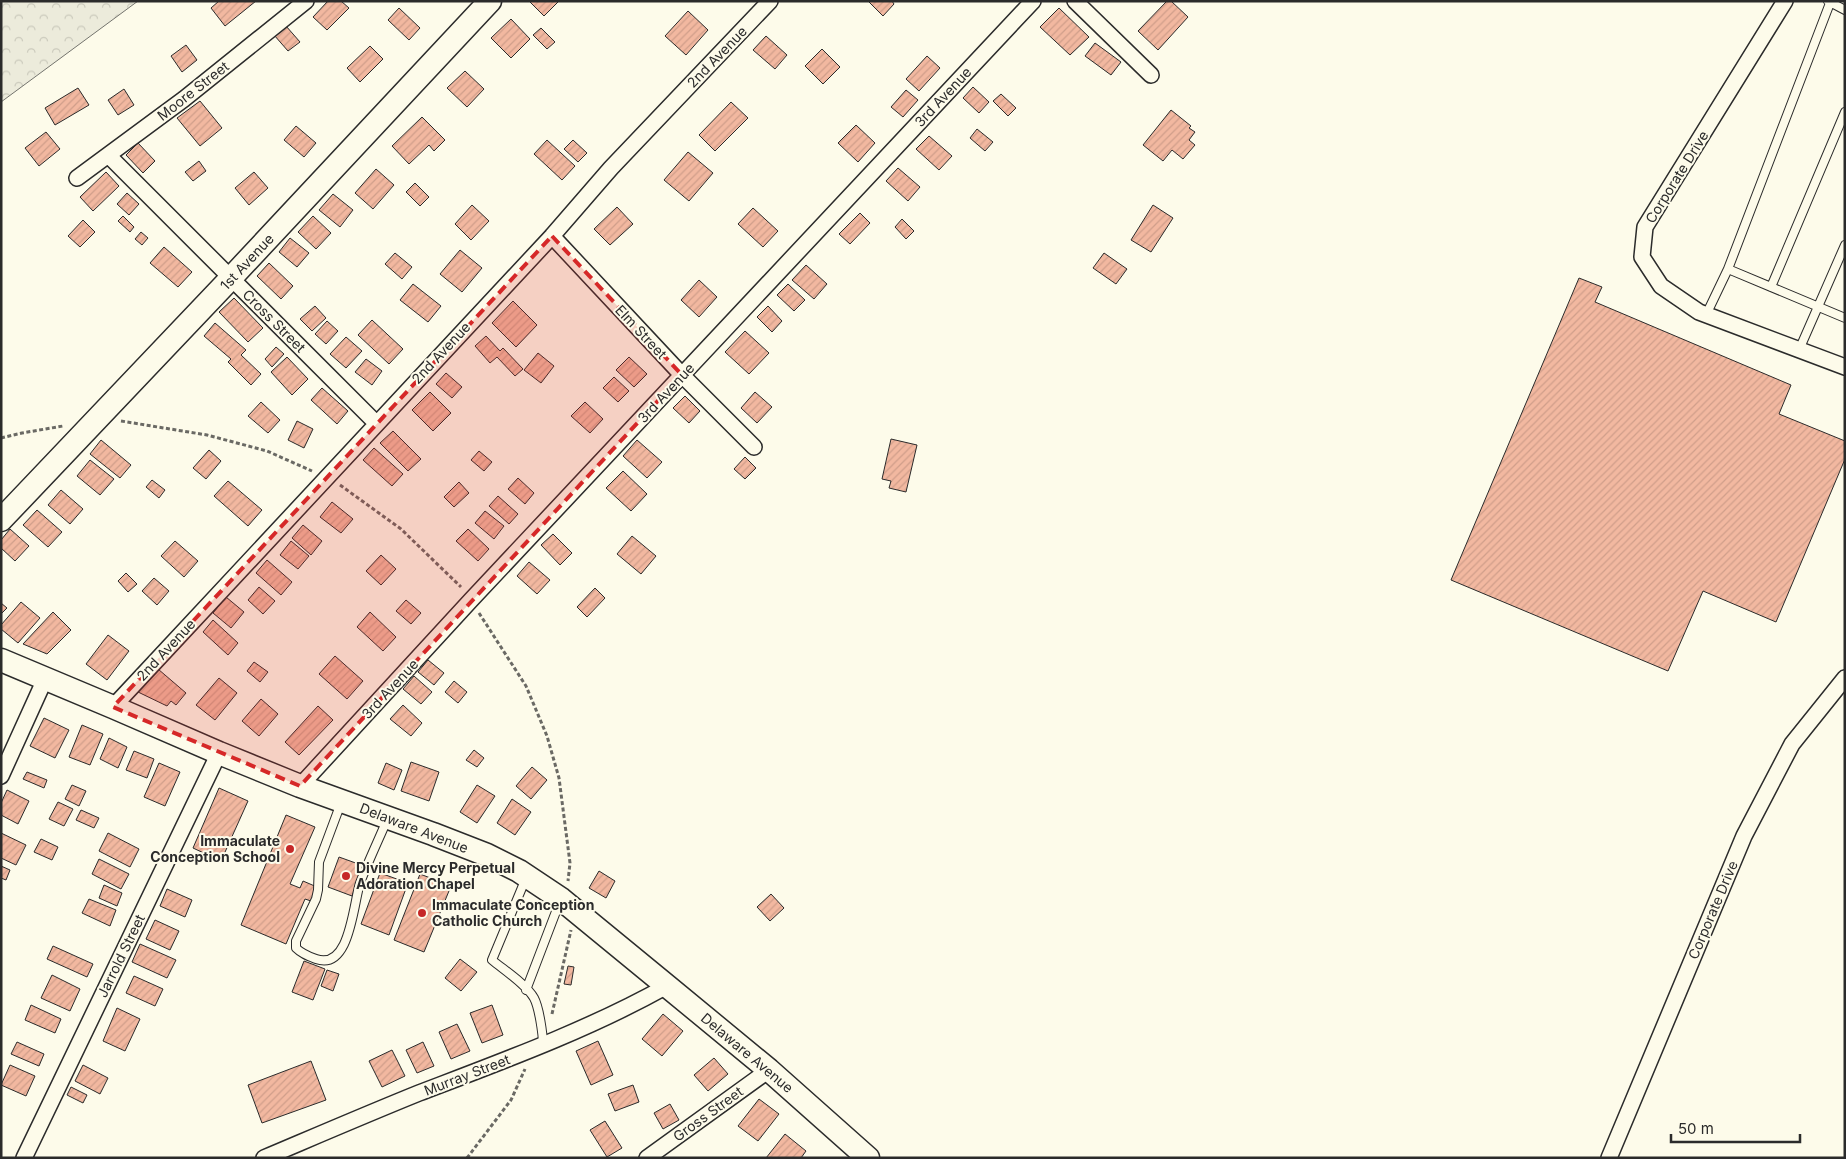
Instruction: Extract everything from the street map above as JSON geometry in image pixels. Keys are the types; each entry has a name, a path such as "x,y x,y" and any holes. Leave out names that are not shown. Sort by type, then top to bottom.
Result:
{"street":[{"name":"Moore Street","path":"77,178 184,99 306,1"},
{"name":"1st Avenue","path":"1,520 232,278 490,1"},
{"name":"2nd Avenue","path":"113,706 552,236 612,168 770,1"},
{"name":"3rd Avenue","path":"300,786 471,600 1033,1"},
{"path":"1075,1 1151,75"},
{"name":"Corporate Drive","path":"1785,1 1645,227 1642,257 1661,286 1699,312 1845,367"},
{"name":"Cross Street","path":"108,155 376,423"},
{"name":"Elm Street","path":"552,236 682,375 754,447"},
{"name":"Delaware Avenue","path":"1,660 113,706 219,754 487,855 526,876 564,893 594,926 769,1070 868,1158"},
{"name":"Corporate Drive","path":"1609,1158 1744,836 1792,744 1845,678"},
{"path":"1,776 45,679"},
{"name":"Jarrold Street","path":"24,1158 219,754"},
{"name":"Murray Street","path":"264,1158 541,1043 602,1020 668,986"},
{"name":"Gross Street","path":"647,1158 769,1070"}],"lane":[{"path":"1706,315 1728,269 1829,2 1845,10"},
{"path":"1771,287 1845,112"},
{"path":"1799,350 1845,245"},
{"path":"1728,269 1845,318"},
{"path":"342,801 319,862 316,899 296,941 296,948 304,955 321,961 329,962 342,948 360,883 388,817"},
{"path":"526,876 492,960 534,998 541,1043"},
{"path":"526,990 564,893"}],"path":[{"path":"1,438 22,433 120,421 207,435 267,451 326,478 342,486 401,529 457,582 504,648 526,686 547,736 559,778 570,863 564,893"},
{"path":"467,1158 511,1100 541,1043 550,1023 571,929 584,939 594,926"}],"highlighted area":[{"path":"552,236 682,375 300,786 113,707"}],"green space":[{"path":"1,1 138,1 1,102"}],"building":[{"path":"219,1 256,1 225,26 211,8"},
{"path":"328,1 341,1 349,8 327,30 313,17"},
{"path":"529,1 559,1 544,16"},
{"path":"868,1 892,1 894,4 883,16"},
{"path":"1167,1 1171,1 1188,17 1158,50 1138,31"},
{"path":"399,8 420,28 409,40 388,20"},
{"path":"1059,8 1089,37 1070,55 1040,27"},
{"path":"688,11 708,30 686,55 665,36"},
{"path":"511,19 530,39 511,58 491,38"},
{"path":"286,26 300,42 288,51 274,35"},
{"path":"541,28 555,42 547,49 533,35"},
{"path":"766,36 787,55 775,69 753,50"},
{"path":"1095,43 1121,62 1111,75 1085,56"},
{"path":"186,45 197,60 182,72 171,56"},
{"path":"370,46 383,59 360,82 347,68"},
{"path":"822,49 840,67 823,84 805,66"},
{"path":"927,56 940,68 919,91 906,79"},
{"path":"465,71 484,89 467,107 447,88"},
{"path":"973,87 989,102 979,113 963,98"},
{"path":"78,88 89,105 55,125 45,108"},
{"path":"124,89 134,105 118,115 108,100"},
{"path":"906,90 918,100 903,117 891,107"},
{"path":"1001,94 1016,108 1008,116 993,101"},
{"path":"200,101 222,128 200,146 177,118"},
{"path":"731,102 748,118 715,151 699,135"},
{"path":"1171,110 1191,126 1189,128 1195,132 1189,140 1195,145 1183,159 1172,150 1163,161 1143,145"},
{"path":"422,117 445,140 434,151 429,145 409,164 392,146"},
{"path":"856,125 875,143 858,162 838,143"},
{"path":"296,126 316,143 304,157 284,140"},
{"path":"977,129 993,142 985,151 970,138"},
{"path":"46,132 60,149 39,166 25,148"},
{"path":"929,136 952,156 939,170 916,149"},
{"path":"547,140 575,166 562,180 534,154"},
{"path":"573,140 587,153 578,162 564,149"},
{"path":"138,143 155,161 143,173 126,155"},
{"path":"688,152 713,173 689,201 664,180"},
{"path":"199,161 206,171 193,181 185,172"},
{"path":"898,168 920,187 908,201 886,181"},
{"path":"376,169 394,185 373,209 355,193"},
{"path":"106,172 119,186 93,211 80,197"},
{"path":"254,172 268,188 249,205 235,188"},
{"path":"415,183 429,197 420,206 406,192"},
{"path":"127,193 139,204 129,215 117,204"},
{"path":"333,194 353,210 340,227 319,210"},
{"path":"472,205 489,221 471,240 455,224"},
{"path":"1153,205 1173,218 1151,252 1131,240"},
{"path":"617,207 633,224 610,245 594,229"},
{"path":"753,208 778,231 763,247 738,224"},
{"path":"860,213 870,223 850,244 839,234"},
{"path":"123,216 134,227 130,232 118,221"},
{"path":"313,216 331,233 316,249 298,232"},
{"path":"902,219 914,231 906,239 895,227"},
{"path":"83,220 95,232 80,247 68,236"},
{"path":"141,232 148,238 142,245 135,239"},
{"path":"290,238 309,253 297,267 279,252"},
{"path":"164,247 192,272 178,287 150,263"},
{"path":"460,250 482,268 462,292 440,274"},
{"path":"395,253 412,267 402,279 385,264"},
{"path":"1104,253 1127,269 1116,284 1093,268"},
{"path":"269,263 293,286 281,299 257,276"},
{"path":"806,265 827,284 814,299 792,280"},
{"path":"1579,278 1602,287 1595,302 1791,385 1779,414 1845,441 1845,459 1776,622 1703,591 1668,671 1451,580"},
{"path":"699,280 717,297 699,317 681,300"},
{"path":"413,284 441,306 428,322 400,300"},
{"path":"788,284 805,300 794,311 777,295"},
{"path":"234,298 263,328 248,342 219,312"},
{"path":"513,301 537,325 516,347 492,323"},
{"path":"315,306 326,318 312,331 300,319"},
{"path":"768,306 782,321 772,332 757,317"},
{"path":"372,320 403,349 389,364 358,335"},
{"path":"327,321 338,331 326,344 315,334"},
{"path":"215,323 246,350 241,355 261,374 251,385 228,362 231,359 204,336"},
{"path":"745,331 769,353 749,374 725,352"},
{"path":"486,336 500,351 503,348 523,369 515,376 497,357 490,363 475,346"},
{"path":"346,337 362,351 346,368 330,354"},
{"path":"276,347 284,354 272,367 265,359"},
{"path":"538,353 554,366 541,383 524,370"},
{"path":"287,357 308,379 292,395 271,372"},
{"path":"629,357 647,374 634,387 616,370"},
{"path":"366,359 382,371 372,385 355,372"},
{"path":"446,373 462,387 452,398 436,384"},
{"path":"614,377 629,391 618,402 603,388"},
{"path":"322,388 348,411 337,424 311,400"},
{"path":"430,392 451,413 433,431 412,410"},
{"path":"755,392 772,407 757,423 741,408"},
{"path":"685,396 700,411 689,423 673,408"},
{"path":"261,402 280,420 268,433 248,416"},
{"path":"585,402 603,419 590,433 571,416"},
{"path":"297,421 313,429 304,448 288,440"},
{"path":"393,431 421,459 408,471 380,443"},
{"path":"891,439 917,445 906,492 889,488 891,481 882,479"},
{"path":"101,440 131,465 120,478 90,454"},
{"path":"637,440 662,462 647,478 623,456"},
{"path":"374,448 403,474 392,486 363,460"},
{"path":"209,450 221,461 206,479 193,468"},
{"path":"479,451 492,462 484,471 471,460"},
{"path":"745,457 756,468 745,479 734,469"},
{"path":"90,460 114,479 100,495 77,476"},
{"path":"623,471 647,494 631,511 606,488"},
{"path":"518,478 534,493 525,504 508,489"},
{"path":"152,480 165,490 159,498 146,487"},
{"path":"228,481 262,510 248,526 214,496"},
{"path":"459,482 469,493 454,507 444,497"},
{"path":"61,490 83,509 70,524 48,505"},
{"path":"498,496 518,514 509,524 489,506"},
{"path":"332,502 353,519 341,533 320,517"},
{"path":"37,510 62,532 48,547 23,525"},
{"path":"485,511 504,526 494,539 475,523"},
{"path":"303,525 322,541 311,555 292,538"},
{"path":"10,529 29,546 15,561 1,548 1,540"},
{"path":"468,529 489,549 478,561 456,541"},
{"path":"553,534 572,553 560,565 541,545"},
{"path":"632,536 656,556 641,574 617,554"},
{"path":"175,541 198,561 184,577 161,556"},
{"path":"291,541 309,556 298,569 280,555"},
{"path":"381,555 396,569 381,585 366,571"},
{"path":"267,560 292,582 281,595 256,573"},
{"path":"529,562 550,580 537,594 517,576"},
{"path":"126,573 137,584 128,592 118,581"},
{"path":"154,578 169,591 157,605 142,591"},
{"path":"259,587 275,601 263,614 248,600"},
{"path":"595,588 605,598 587,617 577,607"},
{"path":"226,597 244,612 231,628 213,613"},
{"path":"406,600 421,613 411,624 396,611"},
{"path":"21,602 40,618 18,643 1,629 1,625"},
{"path":"1,603 7,608 1,614"},
{"path":"53,612 71,630 47,654 23,644"},
{"path":"370,612 396,637 383,651 357,627"},
{"path":"213,620 238,643 228,655 203,632"},
{"path":"108,635 129,651 107,680 86,664"},
{"path":"335,656 363,681 347,699 319,674"},
{"path":"428,660 444,673 434,685 418,672"},
{"path":"254,662 268,672 260,682 247,671"},
{"path":"158,669 186,693 176,705 171,701 167,706 138,692"},
{"path":"414,676 432,692 421,704 403,689"},
{"path":"219,678 237,693 215,720 196,705"},
{"path":"454,681 467,692 458,703 445,692"},
{"path":"261,699 278,714 259,736 242,721"},
{"path":"403,705 422,723 411,736 390,719"},
{"path":"318,706 333,720 299,755 285,742"},
{"path":"44,718 69,730 55,758 30,746"},
{"path":"82,725 103,734 90,765 69,757"},
{"path":"109,738 127,747 118,768 100,759"},
{"path":"474,750 484,758 477,767 466,760"},
{"path":"134,751 154,759 147,778 126,770"},
{"path":"411,762 439,772 429,801 401,791"},
{"path":"159,763 180,772 165,806 144,797"},
{"path":"386,763 402,770 394,790 378,783"},
{"path":"532,767 547,780 531,799 516,786"},
{"path":"27,772 47,780 44,788 23,779"},
{"path":"72,785 86,791 79,806 65,799"},
{"path":"477,785 495,796 477,823 460,812"},
{"path":"219,788 248,801 221,861 193,848"},
{"path":"7,790 29,801 18,824 1,815 1,803"},
{"path":"512,799 531,812 515,835 497,823"},
{"path":"58,802 73,809 64,826 49,819"},
{"path":"81,810 99,818 94,828 76,820"},
{"path":"286,815 315,827 290,884 300,888 303,881 317,887 311,901 305,899 286,944 241,925"},
{"path":"1,833 26,845 16,865 1,858"},
{"path":"108,833 139,849 130,867 99,851"},
{"path":"41,839 58,847 52,860 34,852"},
{"name":"Divine Mercy Perpetual Adoration Chapel","path":"339,857 364,866 352,896 328,887"},
{"path":"99,859 129,874 121,889 92,874"},
{"path":"1,866 10,870 6,880 1,878"},
{"path":"599,871 615,881 606,898 589,888"},
{"path":"380,873 408,883 389,935 361,924"},
{"name":"Immaculate Conception Catholic Church","path":"420,874 451,886 424,952 394,940"},
{"path":"104,885 122,893 117,906 99,898"},
{"path":"167,889 192,900 185,917 160,906"},
{"path":"771,894 784,908 770,921 757,907"},
{"path":"89,899 116,910 110,926 82,913"},
{"path":"155,920 179,931 170,950 146,939"},
{"path":"140,944 176,960 167,978 132,962"},
{"path":"53,946 93,964 87,977 47,959"},
{"path":"460,959 477,972 461,991 445,978"},
{"path":"304,961 325,969 313,1000 292,992"},
{"path":"568,966 574,967 571,985 564,984"},
{"path":"327,970 339,974 333,991 321,986"},
{"path":"52,975 80,989 70,1011 41,998"},
{"path":"134,976 163,989 155,1006 126,993"},
{"path":"31,1005 61,1019 55,1033 25,1020"},
{"path":"492,1005 503,1035 482,1043 470,1013"},
{"path":"117,1008 140,1019 125,1051 103,1041"},
{"path":"663,1014 683,1031 662,1056 642,1039"},
{"path":"457,1024 470,1051 451,1059 439,1032"},
{"path":"598,1041 613,1075 591,1085 576,1051"},
{"path":"17,1042 44,1054 39,1066 11,1054"},
{"path":"423,1042 434,1066 417,1073 406,1050"},
{"path":"392,1050 405,1076 382,1087 369,1061"},
{"path":"714,1058 728,1074 708,1091 694,1075"},
{"path":"311,1061 326,1100 262,1123 248,1085"},
{"path":"10,1065 35,1076 26,1096 1,1085"},
{"path":"83,1065 108,1078 100,1094 75,1081"},
{"path":"633,1085 639,1102 615,1111 608,1094"},
{"path":"71,1087 87,1095 83,1103 67,1095"},
{"path":"759,1099 779,1114 758,1141 738,1126"},
{"path":"670,1104 679,1120 663,1129 654,1113"},
{"path":"605,1121 622,1148 607,1157 590,1130"},
{"path":"785,1134 806,1151 801,1158 766,1158"}],"place":[{"name":"Immaculate Conception School","path":"290,849"},
{"name":"Divine Mercy Perpetual Adoration Chapel","path":"346,876"},
{"name":"Immaculate Conception Catholic Church","path":"422,913"}]}
